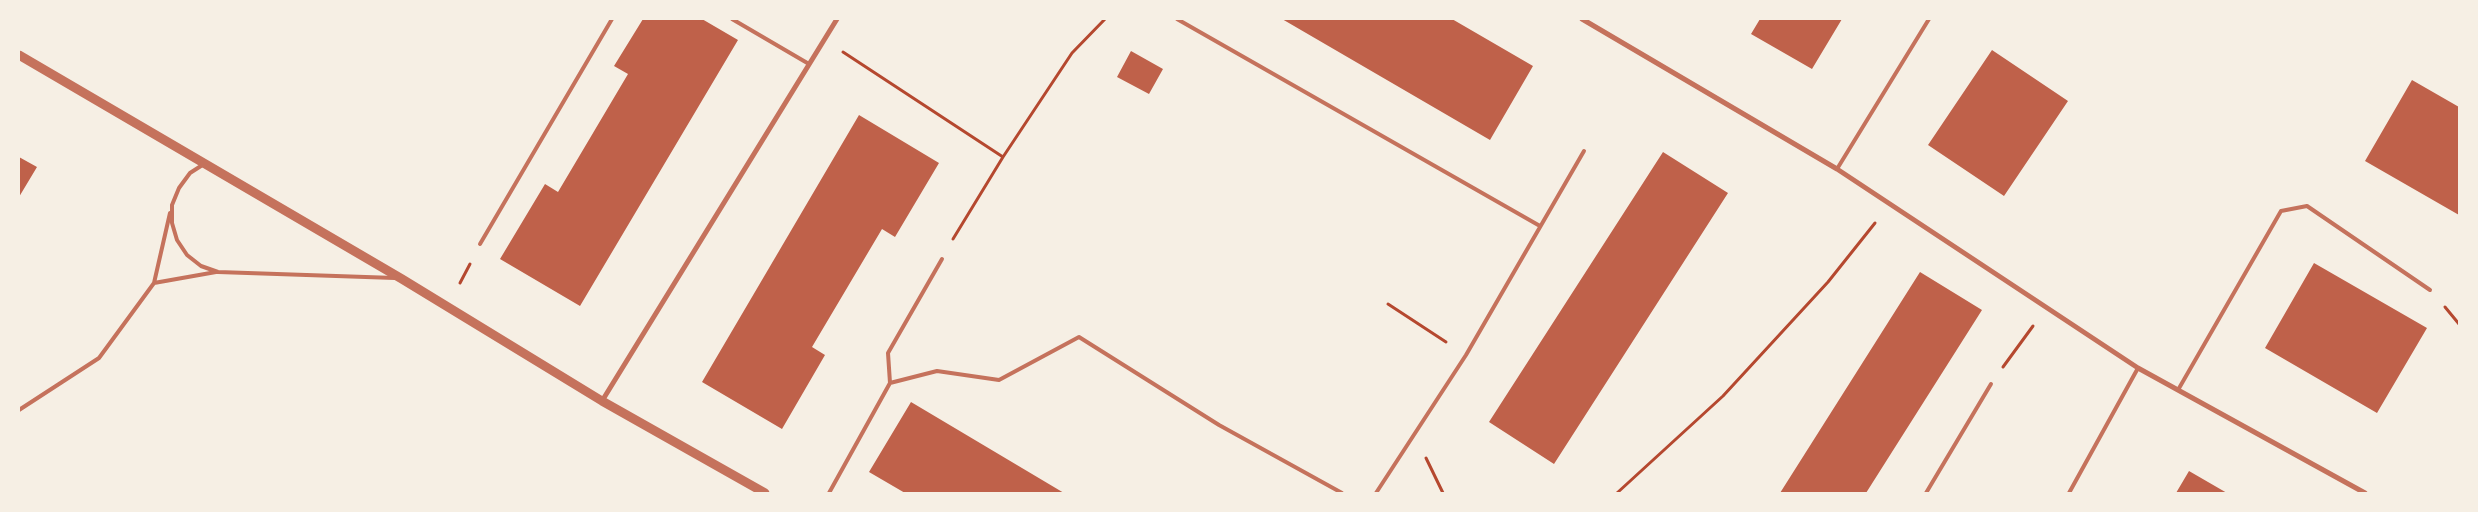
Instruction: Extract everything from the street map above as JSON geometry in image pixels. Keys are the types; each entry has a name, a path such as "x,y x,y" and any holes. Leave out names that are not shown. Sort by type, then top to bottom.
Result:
{"street":[{"path":"602,401 837,19"},
{"path":"1582,19 1837,169 2138,368 2365,493"},
{"path":"19,55 402,278 602,401 765,493"}],"lane":[{"path":"480,244 612,19"},
{"path":"732,19 809,64"},
{"path":"1177,19 1540,226"},
{"path":"1837,169 1929,19"},
{"path":"1376,493 1466,355 1584,151"},
{"path":"19,410 99,358 154,283 172,205 179,188 190,173 205,163"},
{"path":"172,205 174,231 187,255 201,266 218,272"},
{"path":"2178,390 2281,211 2307,206 2430,290"},
{"path":"829,493 890,383 888,353 942,259"},
{"path":"154,283 218,272 402,278"},
{"path":"890,383 937,371 999,380 1079,337 1219,426 1342,493"},
{"path":"2069,493 2138,368"},
{"path":"1926,493 1991,384"}],"path":[{"path":"942,259 1003,157 1072,53 1105,19"},
{"path":"824,39 1003,157"},
{"path":"1617,493 1730,389 1828,282 1889,204"},
{"path":"1388,304 1466,355"},
{"path":"1991,384 2046,308"},
{"path":"1411,440 1422,451 1444,493"}],"building":[{"path":"643,19 702,19 738,40 580,306 500,259 545,184 558,192 628,74 614,66"},
{"path":"1282,19 1452,19 1533,66 1490,140"},
{"path":"1760,19 1842,19 1812,69 1751,34"},
{"path":"1992,50 2068,101 2004,196 1928,145"},
{"path":"1131,51 1163,69 1149,94 1117,77"},
{"path":"2412,80 2459,107 2459,215 2365,161"},
{"path":"859,115 939,163 895,237 882,229 812,347 825,355 782,429 702,382"},
{"path":"1663,152 1728,193 1554,464 1489,422"},
{"path":"19,157 37,167 19,197"},
{"path":"2314,263 2427,328 2377,413 2265,348"},
{"path":"1920,272 1982,310 1866,493 1780,493"},
{"path":"911,402 1064,493 905,493 869,472"},
{"path":"2189,471 2227,493 2176,493"}]}
